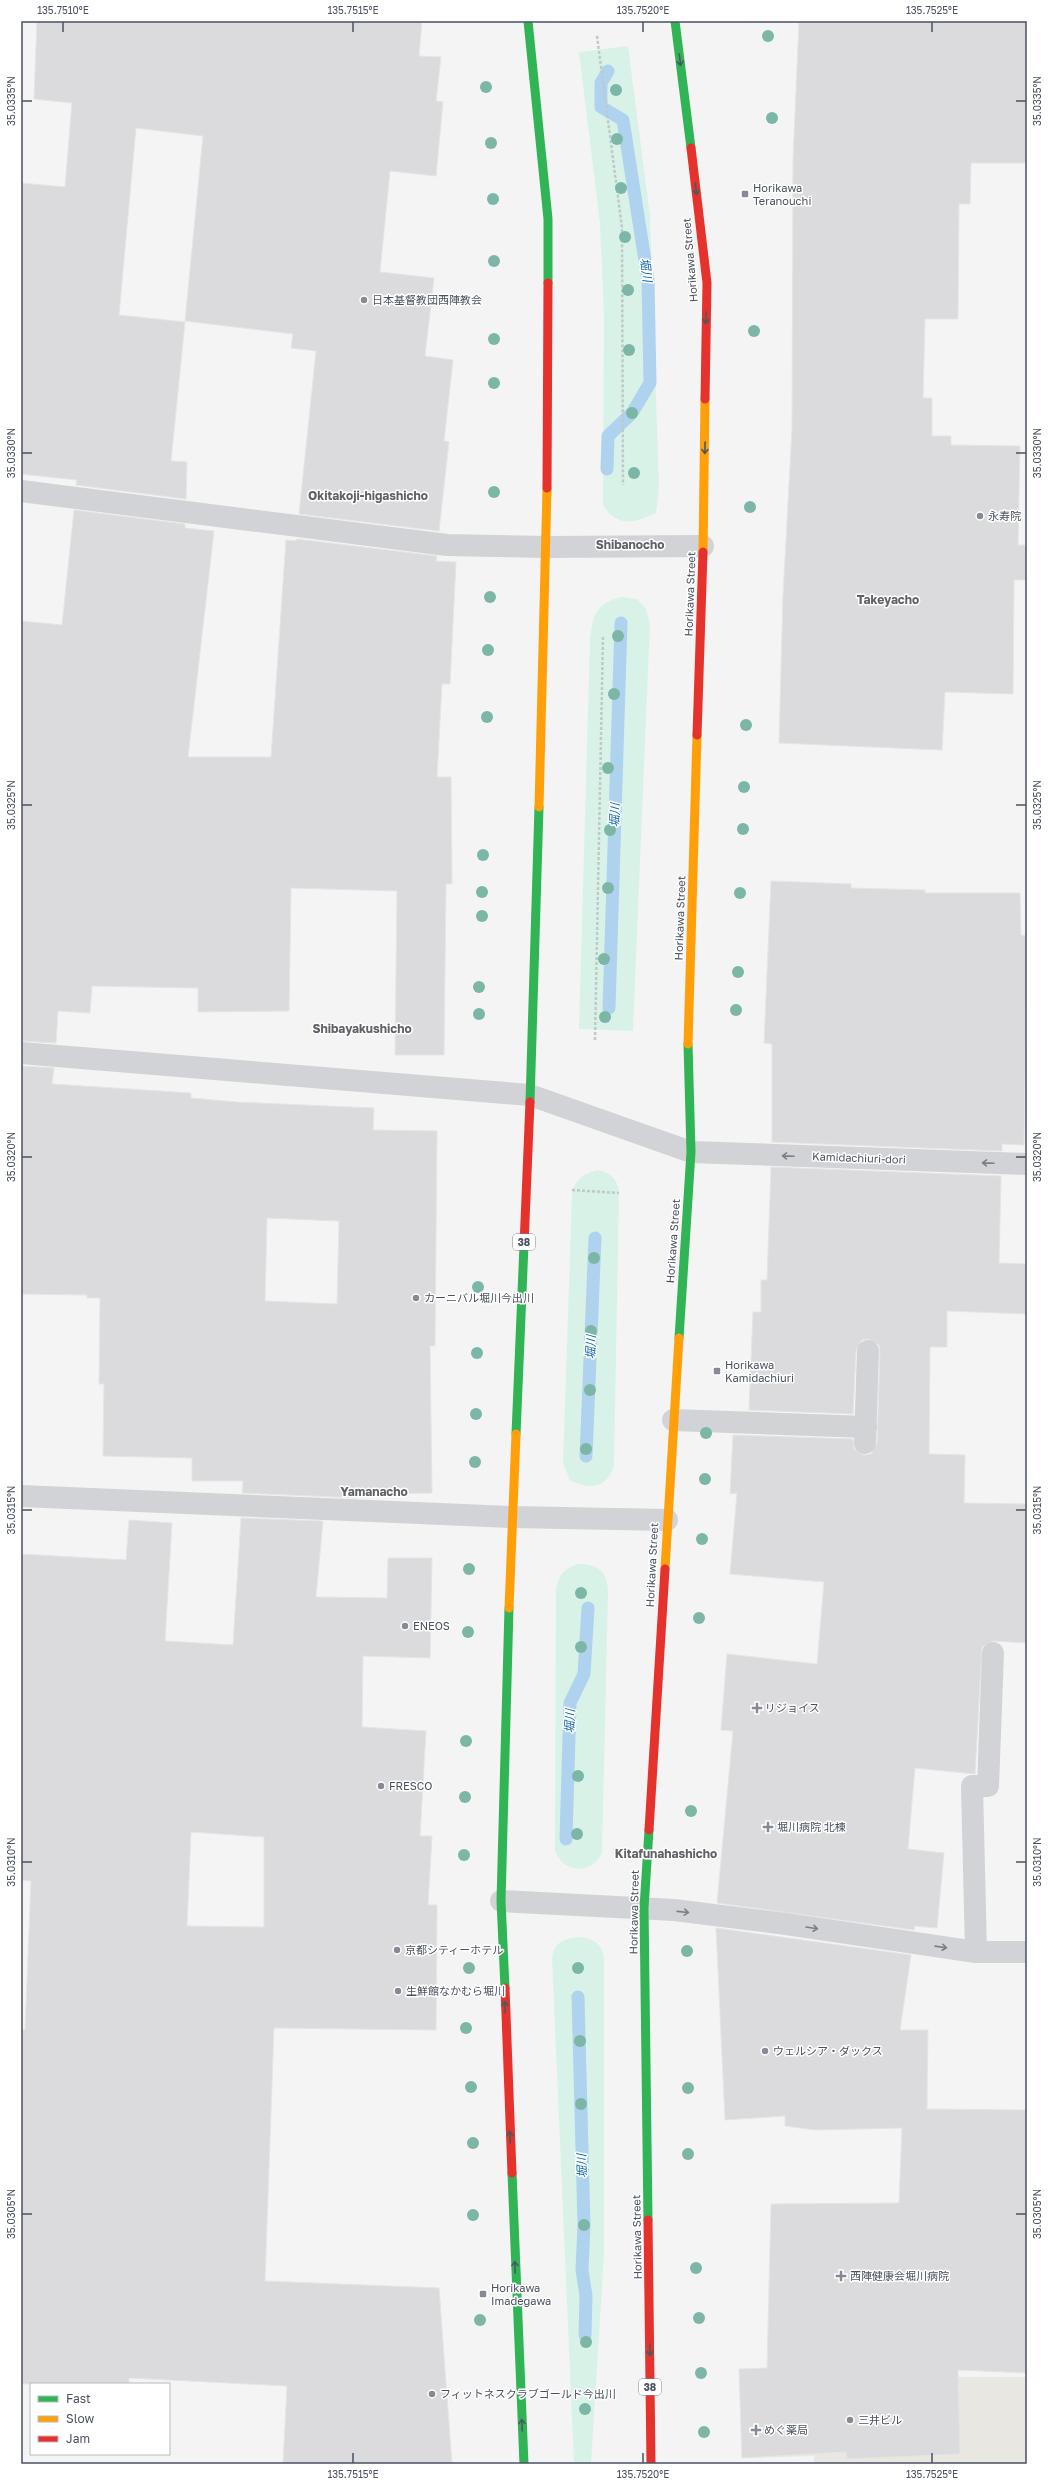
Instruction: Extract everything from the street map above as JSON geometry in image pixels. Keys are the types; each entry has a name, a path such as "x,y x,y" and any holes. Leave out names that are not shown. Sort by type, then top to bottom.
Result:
{"main road":[{"name":"38","path":"524,2464 501,1901 505,1712 530,1096 547,548 548,219 528,21"},
{"name":"Horikawa Street","path":"651,2464 644,1908 673,1420 691,1152 688,1044 703,546 707,283 675,21"}],"street":[{"path":"21,491 447,545 547,548 703,546"},
{"name":"Kamidachiuri-dori","path":"21,1053 530,1096 691,1152 1027,1164"},
{"path":"673,1420 866,1435 868,1351"},
{"path":"21,1496 512,1517 667,1520"},
{"path":"976,1952 972,1786 988,1786 992,1653"},
{"path":"501,1901 644,1908 786,1924 976,1952 1027,1952"}],"path":[{"path":"597,36 622,228 624,486"},
{"path":"595,1040 603,636"},
{"path":"572,1190 619,1193"}],"shaded area":[{"name":"三井ビル","path":"953,2363 953,2377 1027,2377 1027,2464 814,2464 814,2456 742,2458 739,2369"}],"green space":[{"path":"628,46 650,216 659,487 656,513 634,521 621,520 615,517 603,505 604,316 600,224 579,52"},
{"path":"621,597 637,599 646,609 650,624 633,1031 579,1029 590,638 595,616 601,606"},
{"path":"597,1170 606,1172 615,1180 619,1193 614,1465 611,1473 603,1483 584,1486 570,1480 563,1463 572,1195 575,1185 580,1178 587,1173"},
{"path":"578,1564 591,1565 600,1570 606,1578 608,1591 602,1853 591,1865 578,1869 571,1868 565,1864 559,1859 555,1851 556,1590 558,1580 562,1573"},
{"path":"581,1937 594,1941 600,1947 604,1960 604,2253 591,2464 574,2464 552,1959 555,1948 558,1944 570,1938"}],"building":[{"path":"37,21 422,21 419,56 441,57 436,101 443,102 436,176 390,171 380,272 434,278 425,356 453,360 444,441 449,442 439,531 299,514 316,351 291,348 293,334 185,321 203,136 136,128 119,315 185,322 171,461 187,462 186,499 76,485 77,480 21,474 21,183 65,187 72,103 34,99"},
{"path":"799,21 1027,21 1027,163 971,163 970,204 959,204 958,319 925,319 923,398 932,398 932,436 951,436 951,445 1020,446 1018,545 1027,545 1027,580 1014,580 1013,694 945,692 942,750 779,743 783,595 792,428 793,161"},
{"path":"74,510 185,524 185,528 214,531 188,757 271,757 286,540 296,541 297,539 437,556 436,561 456,562 450,684 442,684 437,777 451,777 452,884 446,884 444,1055 395,1055 397,891 291,888 289,1011 198,1012 198,988 92,986 90,1013 58,1011 56,1043 21,1041 21,621 62,625"},
{"path":"771,881 851,884 851,888 925,890 925,893 1020,893 1021,935 1027,936 1024,1145 1002,1144 1002,1151 772,1142 772,1044 764,1043"},
{"path":"21,1066 54,1068 52,1084 191,1093 191,1098 236,1102 374,1108 373,1130 437,1131 435,1346 430,1346 432,1493 358,1494 358,1498 242,1493 243,1481 192,1481 192,1458 103,1456 104,1384 99,1384 100,1298 87,1298 87,1295 21,1294","holes":["267,1218 339,1221 337,1304 265,1301"]},
{"path":"771,1167 1001,1176 999,1263 1027,1264 1027,1314 947,1311 947,1347 930,1347 929,1454 965,1455 964,1503 1027,1504 1027,1643 993,1641 982,1647 975,1774 915,1768 908,1849 944,1853 937,1928 915,1926 914,1930 717,1903 733,1731 721,1730 727,1654 817,1664 824,1582 730,1574 737,1493 730,1494 733,1435 853,1439 854,1449 864,1455 871,1454 877,1443 880,1351 879,1345 869,1339 862,1340 856,1350 853,1414 749,1410 753,1312 761,1312 761,1280 767,1280"},
{"path":"241,1518 323,1521 316,1597 387,1598 388,1558 432,1558 430,1658 363,1656 362,1727 426,1731 420,1836 432,1836 428,1905 437,1905 436,2030 274,2028 265,2281 439,2288 452,2464 283,2464 287,2386 129,2378 129,2383 21,2384 21,2030 25,2030 31,1881 21,1880 21,1554 126,1560 129,1520 172,1523 165,1641 233,1645","holes":["191,1832 264,1837 264,1927 187,1926"]},
{"path":"716,1928 911,1955 900,2030 928,2030 927,2109 1027,2110 1027,2373 958,2370 960,2454 847,2459 846,2452 742,2458 739,2369 767,2368 771,2204 899,2203 902,2128 815,2130 785,2126 785,2116 725,2120"}],"waterway":[{"name":"堀川","path":"607,469 608,436 632,413 650,383 648,280 623,120 601,107 601,83 608,71"},
{"name":"堀川","path":"609,1008 621,623"},
{"name":"堀川","path":"586,1456 595,1238"},
{"name":"堀川","path":"566,1839 570,1703 584,1674 588,1608"},
{"name":"堀川","path":"578,1997 584,2225 582,2270 586,2296 585,2335"}],"traffic: fast":[{"path":"528,21 548,219 548,283"},
{"path":"675,21 691,148"},
{"path":"530,1102 539,807"},
{"path":"679,1338 691,1152 688,1044"},
{"path":"516,1434 524,1245"},
{"path":"505,1988 501,1901 509,1608"},
{"path":"648,2220 644,1908 649,1830"},
{"path":"512,2173 524,2464"}],"traffic: slow":[{"path":"703,552 705,399"},
{"path":"539,807 547,488"},
{"path":"688,1044 697,735"},
{"path":"665,1569 679,1338"},
{"path":"509,1608 516,1434"}],"traffic: jam":[{"path":"691,148 707,283 705,399"},
{"path":"547,488 548,283"},
{"path":"697,735 703,552"},
{"path":"524,1245 530,1102"},
{"path":"649,1830 665,1569"},
{"path":"505,1988 512,2173"},
{"path":"648,2220 651,2464"}],"place":[{"name":"Horikawa Teranouchi","path":"745,194"},
{"name":"日本基督教団西陣教会","path":"364,300"},
{"name":"永寿院","path":"980,516"},
{"name":"カーニバル堀川今出川","path":"416,1298"},
{"name":"Horikawa Kamidachiuri","path":"717,1371"},
{"name":"ENEOS","path":"405,1626"},
{"name":"リジョイス","path":"757,1708"},
{"name":"FRESCO","path":"381,1786"},
{"name":"堀川病院 北棟","path":"768,1827"},
{"name":"京都シティーホテル","path":"397,1950"},
{"name":"生鮮館なかむら堀川","path":"398,1991"},
{"name":"ウェルシア・ダックス","path":"765,2051"},
{"name":"西陣健康会堀川病院","path":"841,2276"},
{"name":"Horikawa Imadegawa","path":"483,2294"},
{"name":"フィットネスクラブゴールド今出川","path":"432,2394"},
{"name":"三井ビル","path":"850,2420"},
{"name":"めぐ薬局","path":"756,2430"}],"district":[{"name":"Okitakoji-higashicho","path":"368,496"},
{"name":"Shibanocho","path":"630,545"},
{"name":"Takeyacho","path":"888,600"},
{"name":"Shibayakushicho","path":"362,1029"},
{"name":"Yamanacho","path":"374,1492"},
{"name":"Kitafunahashicho","path":"666,1854"}]}
